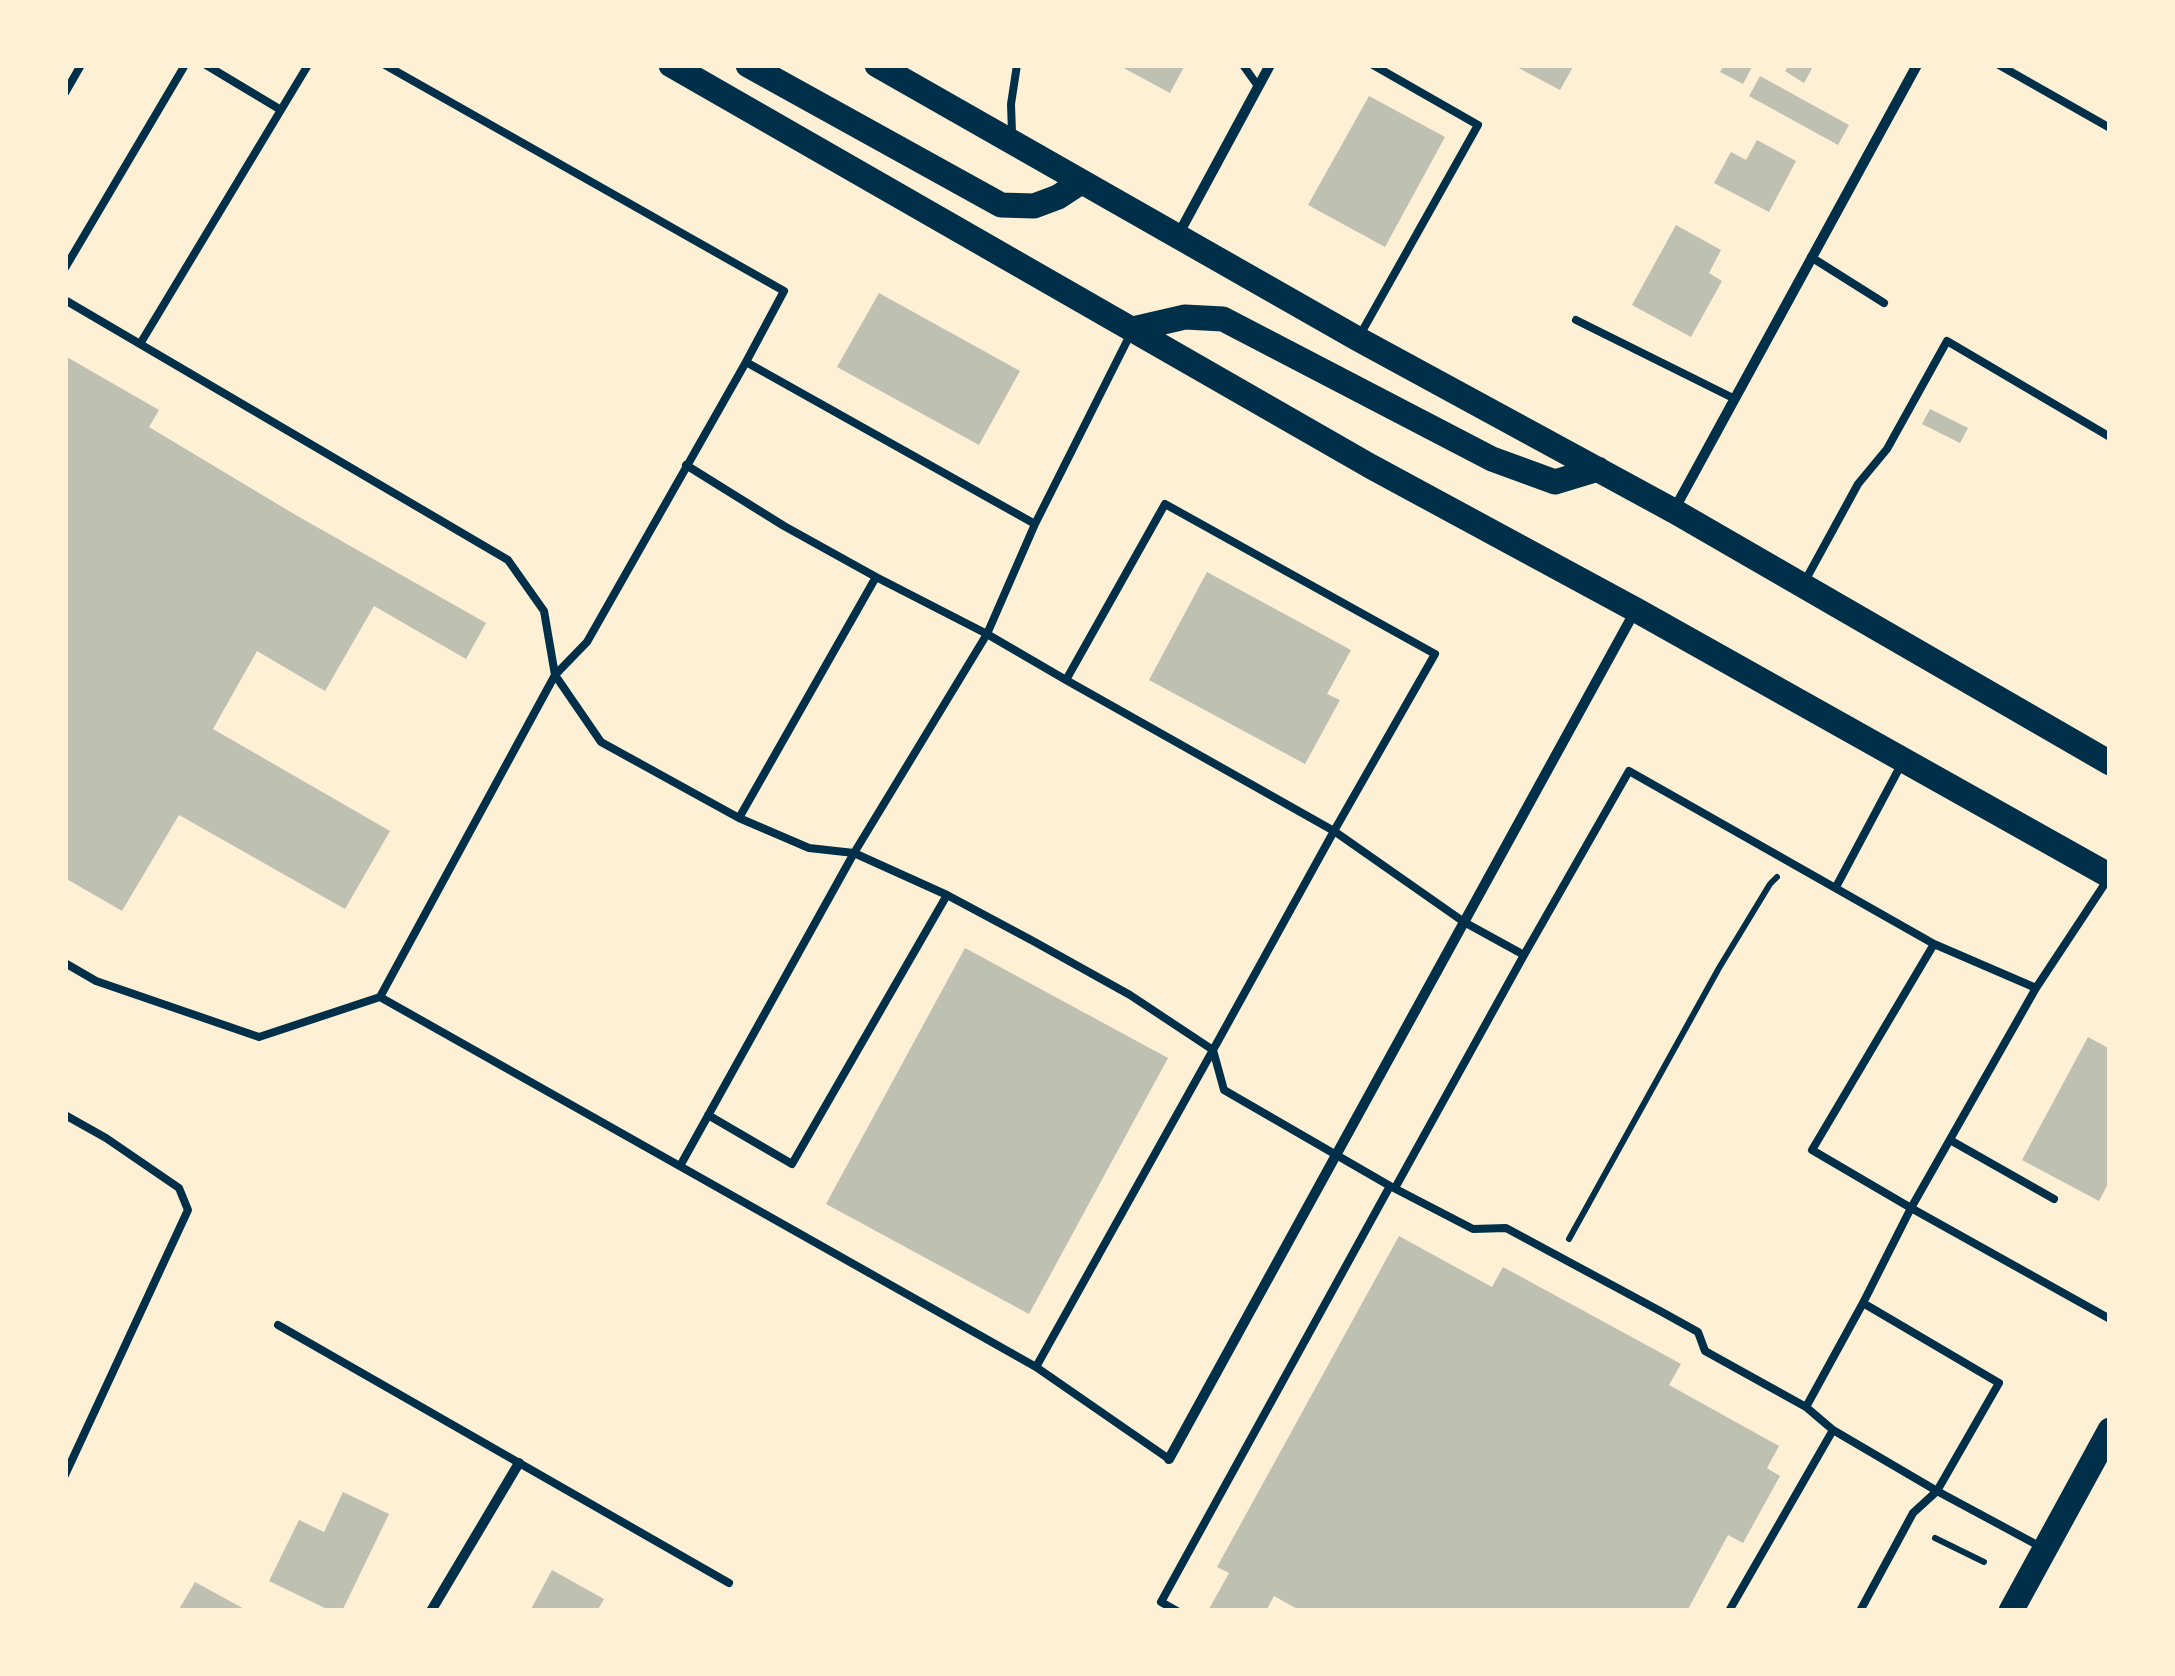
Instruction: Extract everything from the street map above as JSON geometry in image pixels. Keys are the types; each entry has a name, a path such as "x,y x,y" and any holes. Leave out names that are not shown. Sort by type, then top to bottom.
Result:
{"main road":[{"path":"748,65 1001,205 1034,206 1081,182"},
{"path":"877,65 1177,238 1674,511 2110,763"},
{"path":"676,66 1370,466 2110,876"},
{"path":"1133,330 1184,316 1223,319 1492,459 1556,482 1598,470"},
{"path":"2011,1611 2110,1430"}],"street":[{"path":"1177,238 1270,65"},
{"path":"1674,511 1917,65"},
{"path":"1170,1459 1636,610"},
{"path":"431,1611 519,1463"}],"lane":[{"path":"65,93 82,65"},
{"path":"65,268 185,65"},
{"path":"206,65 281,110"},
{"path":"140,344 308,65"},
{"path":"65,963 96,981 258,1038 380,997 555,676 587,642 784,291 385,65"},
{"path":"1012,143 1010,104 1017,65"},
{"path":"1243,65 1258,86"},
{"path":"1358,339 1478,124 1373,65"},
{"path":"1999,65 2110,128"},
{"path":"1811,257 1884,303"},
{"path":"65,300 508,560 544,610 555,676 601,742 739,818 809,848 854,853 947,895 1130,995 1213,1050 1224,1090 1473,1229 1506,1228 1698,1332 1705,1351 1806,1407 1832,1430 2045,1549"},
{"path":"1576,320 1735,398"},
{"path":"680,1166 854,853 987,634 1035,524 1133,330"},
{"path":"1803,586 1858,484 1887,449 1946,341 2110,437"},
{"path":"746,362 1035,524"},
{"path":"686,465 784,526 987,634 1334,831 1464,922 1524,954"},
{"path":"1036,1368 1435,654 1165,504 1066,680"},
{"path":"739,818 876,577"},
{"path":"1836,887 1904,760"},
{"path":"1177,1611 1161,1602 1628,771 1934,944 2036,988"},
{"path":"1806,1407 2036,988 2110,876"},
{"path":"708,1115 792,1164 947,895"},
{"path":"1934,944 1812,1150 2110,1319"},
{"path":"380,997 1036,1368 1170,1459"},
{"path":"65,1115 179,1188 188,1210 65,1474"},
{"path":"1950,1140 2054,1199"},
{"path":"1860,1611 1913,1513 1937,1491 1999,1383 1863,1303"},
{"path":"278,1325 729,1583"},
{"path":"1729,1611 1832,1430"}],"path":[{"path":"1560,1256 1719,968 1770,884 1792,863"},
{"path":"1935,1538 1984,1562"}],"building":[{"path":"1118,65 1185,65 1170,93"},
{"path":"1513,65 1568,65 1573,67 1560,90"},
{"path":"1724,65 1753,65 1743,84 1720,72"},
{"path":"1789,65 1814,65 1804,83 1785,71"},
{"path":"1760,76 1849,125 1838,145 1749,96"},
{"path":"1369,96 1445,137 1385,247 1308,205"},
{"path":"1757,140 1796,161 1769,212 1714,183 1731,152 1746,160"},
{"path":"1676,225 1721,250 1709,273 1722,281 1691,337 1632,305"},
{"path":"879,293 1020,371 979,445 837,367"},
{"path":"65,356 159,410 149,427 486,623 466,659 374,606 325,691 257,651 213,729 390,831 345,909 179,815 122,911 65,878"},
{"path":"1930,409 1968,428 1960,443 1922,424"},
{"path":"1207,572 1351,650 1327,694 1340,700 1305,764 1149,680"},
{"path":"965,948 1168,1058 1029,1314 826,1204"},
{"path":"2088,1037 2110,1049 2110,1180 2099,1201 2022,1160"},
{"path":"1399,1236 1492,1287 1503,1267 1681,1364 1669,1385 1779,1446 1767,1468 1780,1476 1743,1543 1728,1535 1687,1611 1301,1611 1274,1596 1266,1611 1209,1609 1229,1573 1217,1567"},
{"path":"343,1492 389,1514 342,1611 331,1611 269,1581 299,1520 324,1532"},
{"path":"552,1570 604,1599 597,1611 530,1611"},
{"path":"195,1582 248,1611 178,1611"}]}
